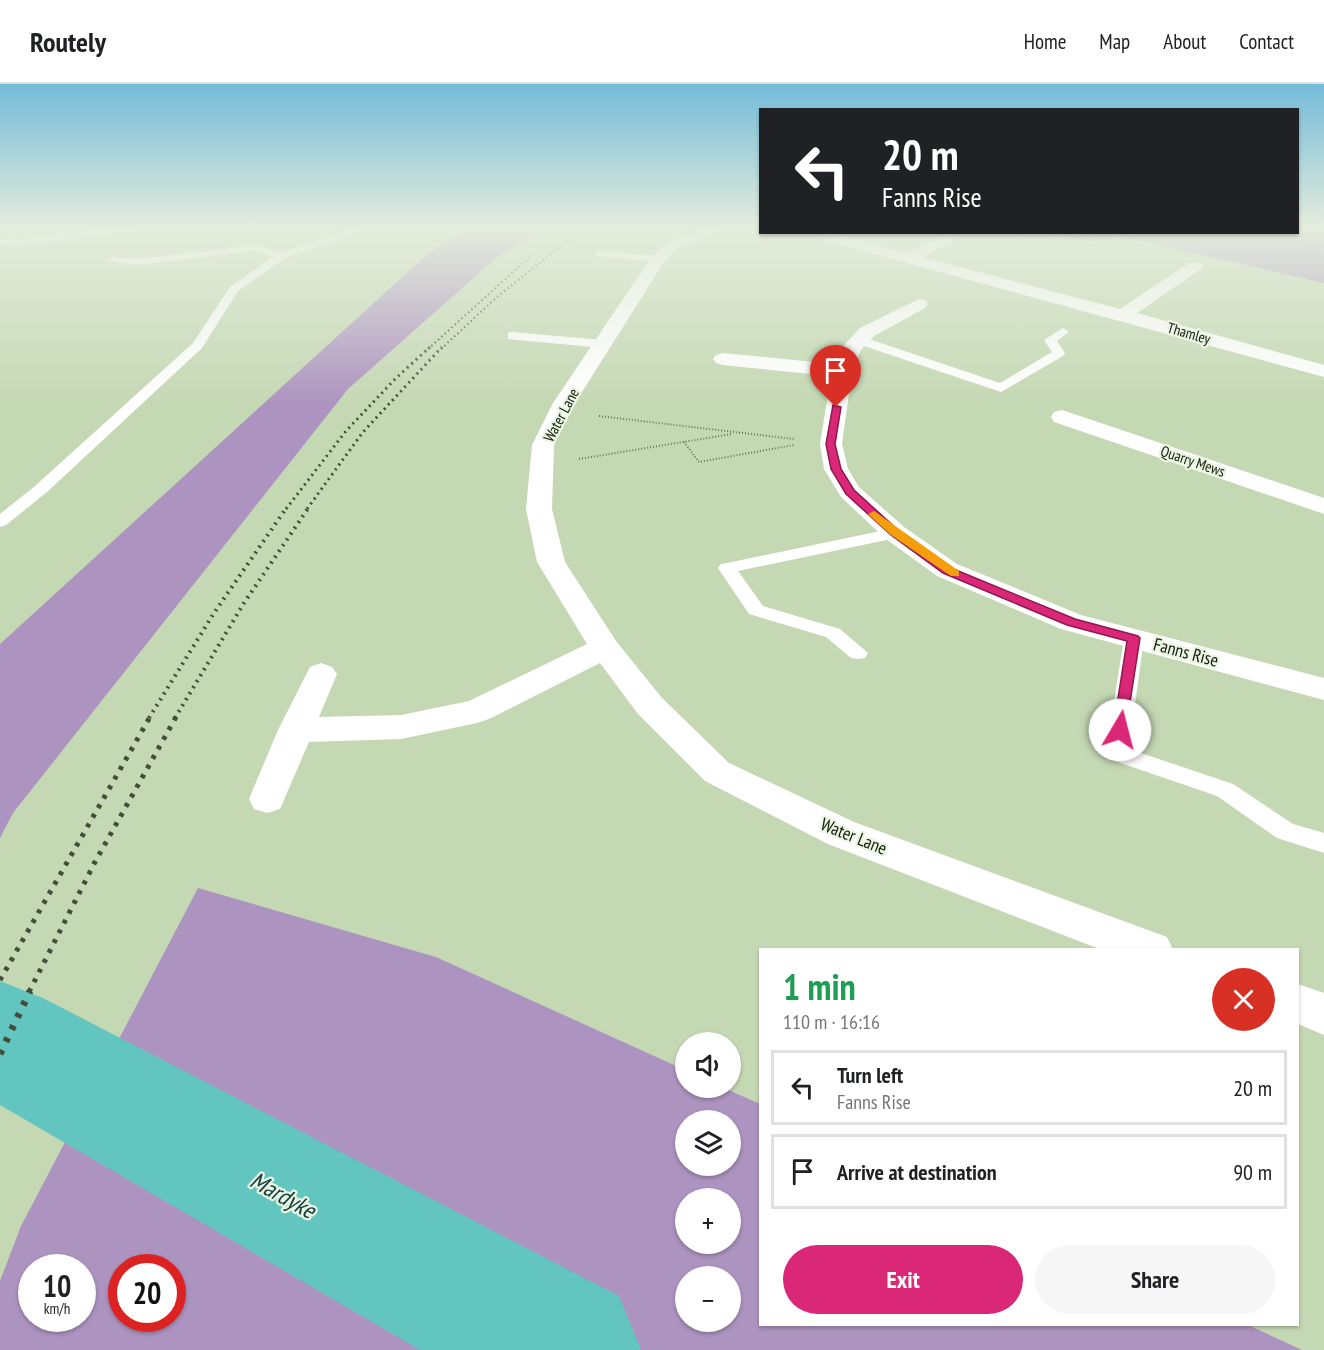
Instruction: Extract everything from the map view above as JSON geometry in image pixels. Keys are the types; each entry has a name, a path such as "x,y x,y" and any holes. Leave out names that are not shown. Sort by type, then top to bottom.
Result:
{"street":[{"name":"Water Lane","path":"641,285 560,412 543,446 539,509 551,562 605,648 650,705 717,772 841,833 1147,948"},
{"name":"Thamley","path":"1010,285 1324,372"},
{"path":"1123,315 1168,285"},
{"name":"Fanns Rise","path":"919,304 867,332 852,348 842,370 821,443 850,492 895,533 947,570 1071,622 1324,689"},
{"path":"723,359 842,370"},
{"name":"Quarry Mews","path":"1062,417 1324,506"},
{"path":"295,730 401,727 477,711 605,648"},
{"path":"267,799 321,674"},
{"path":"1299,1004 1324,1014"}],"lane":[{"path":"0,522 41,489 198,345 234,290 241,285"},
{"path":"859,340 1001,388 1059,353 1050,340 1063,332"},
{"path":"512,336 603,344"},
{"path":"858,653 833,633 756,610 727,568 895,533"},
{"path":"1134,638 1117,753 1225,790 1285,831 1324,843"}],"path":[{"path":"560,412 821,443"},
{"path":"542,465 738,433"},
{"path":"684,442 699,462 821,443"}],"shaded area":[{"path":"394,285 465,285 348,389 13,813 0,838 0,644"},
{"path":"198,888 436,957 675,1065 675,1098 741,1098 741,1096 759,1104 759,1326 1250,1326 1302,1350 0,1350 0,1281 21,1226"}],"waterway":[{"name":"Mardyke","path":"0,1039 565,1350"}],"railway":[{"path":"428,349 499,285"},
{"path":"441,349 512,285"},
{"path":"286,509 346,431 396,378 430,347"},
{"path":"307,509 363,432 442,347"},
{"path":"149,718 214,613 287,507"},
{"path":"175,718 244,603 309,507"},
{"path":"0,980 150,717"},
{"path":"29,992 95,862 176,717"},
{"path":"0,1054 30,991"}],"slow traffic":[{"path":"874,514 895,533 955,574"}],"route":[{"path":"836,407 831,444 836,469 850,492 895,533 947,570 1071,622 1134,638 1120,730"}]}
